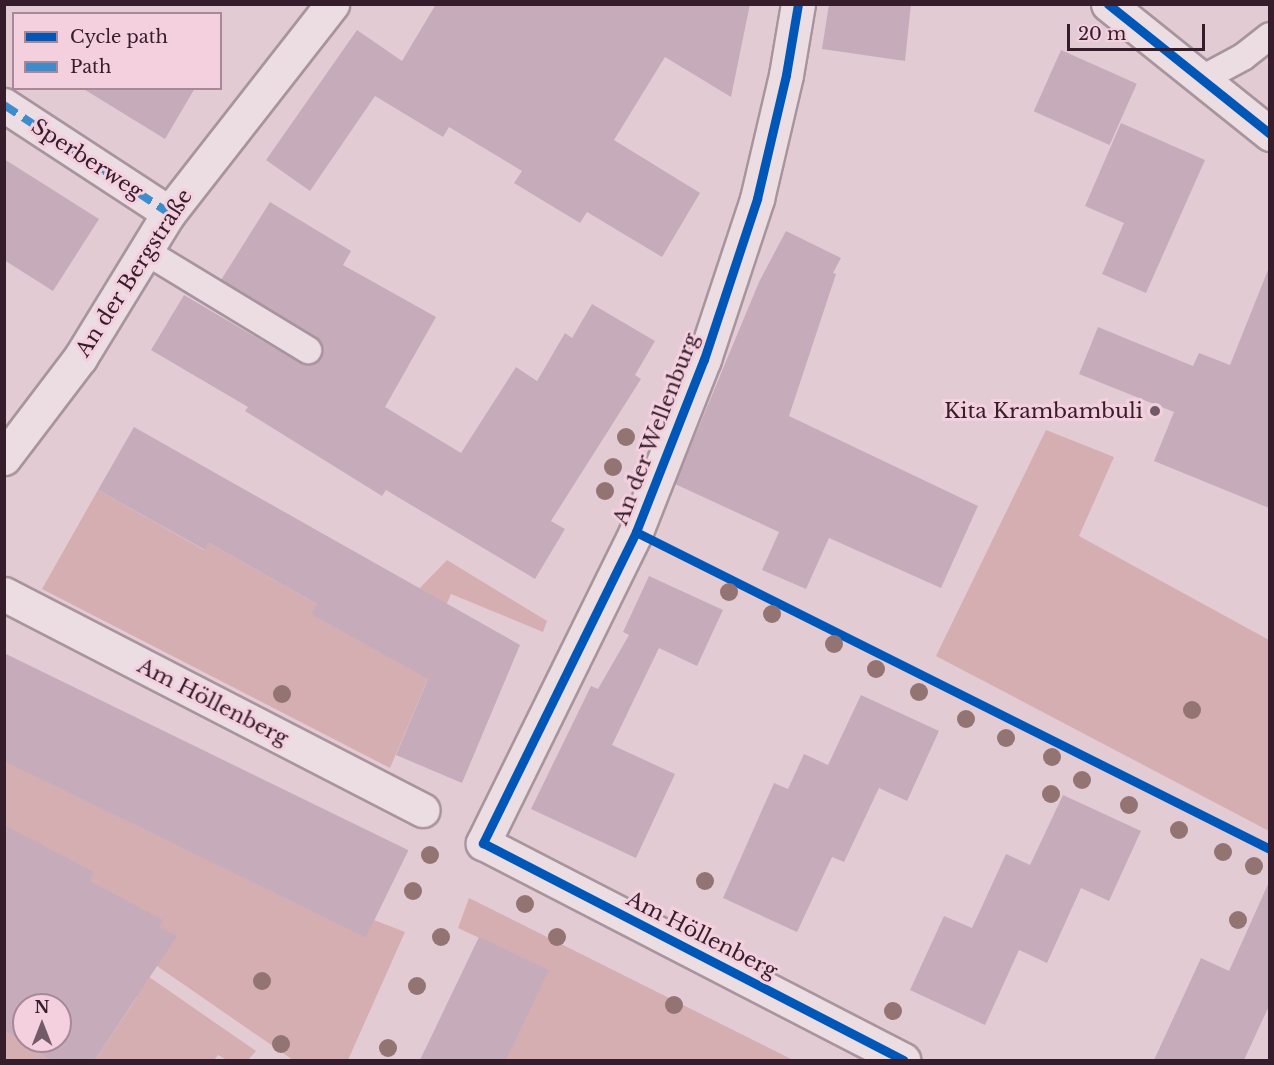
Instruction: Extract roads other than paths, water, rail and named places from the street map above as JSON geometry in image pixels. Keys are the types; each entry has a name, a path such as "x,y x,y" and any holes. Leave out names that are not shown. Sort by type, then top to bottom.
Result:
{"street":[{"name":"An der Bergstraße","path":"4,458 80,358 169,213 332,4"},
{"name":"An der Wellenburg","path":"483,843 636,532 704,359 758,200 786,75 798,4"},
{"path":"1108,4 1269,134"},
{"name":"Sperberweg","path":"4,105 169,213"},
{"name":"Am Höllenberg","path":"4,594 422,810"},
{"name":"Am Höllenberg","path":"483,843 903,1060"}],"lane":[{"path":"1202,79 1243,57 1269,36"},
{"path":"145,252 308,350"}],"place":[{"name":"Kita Krambambuli","path":"1155,411"}]}
